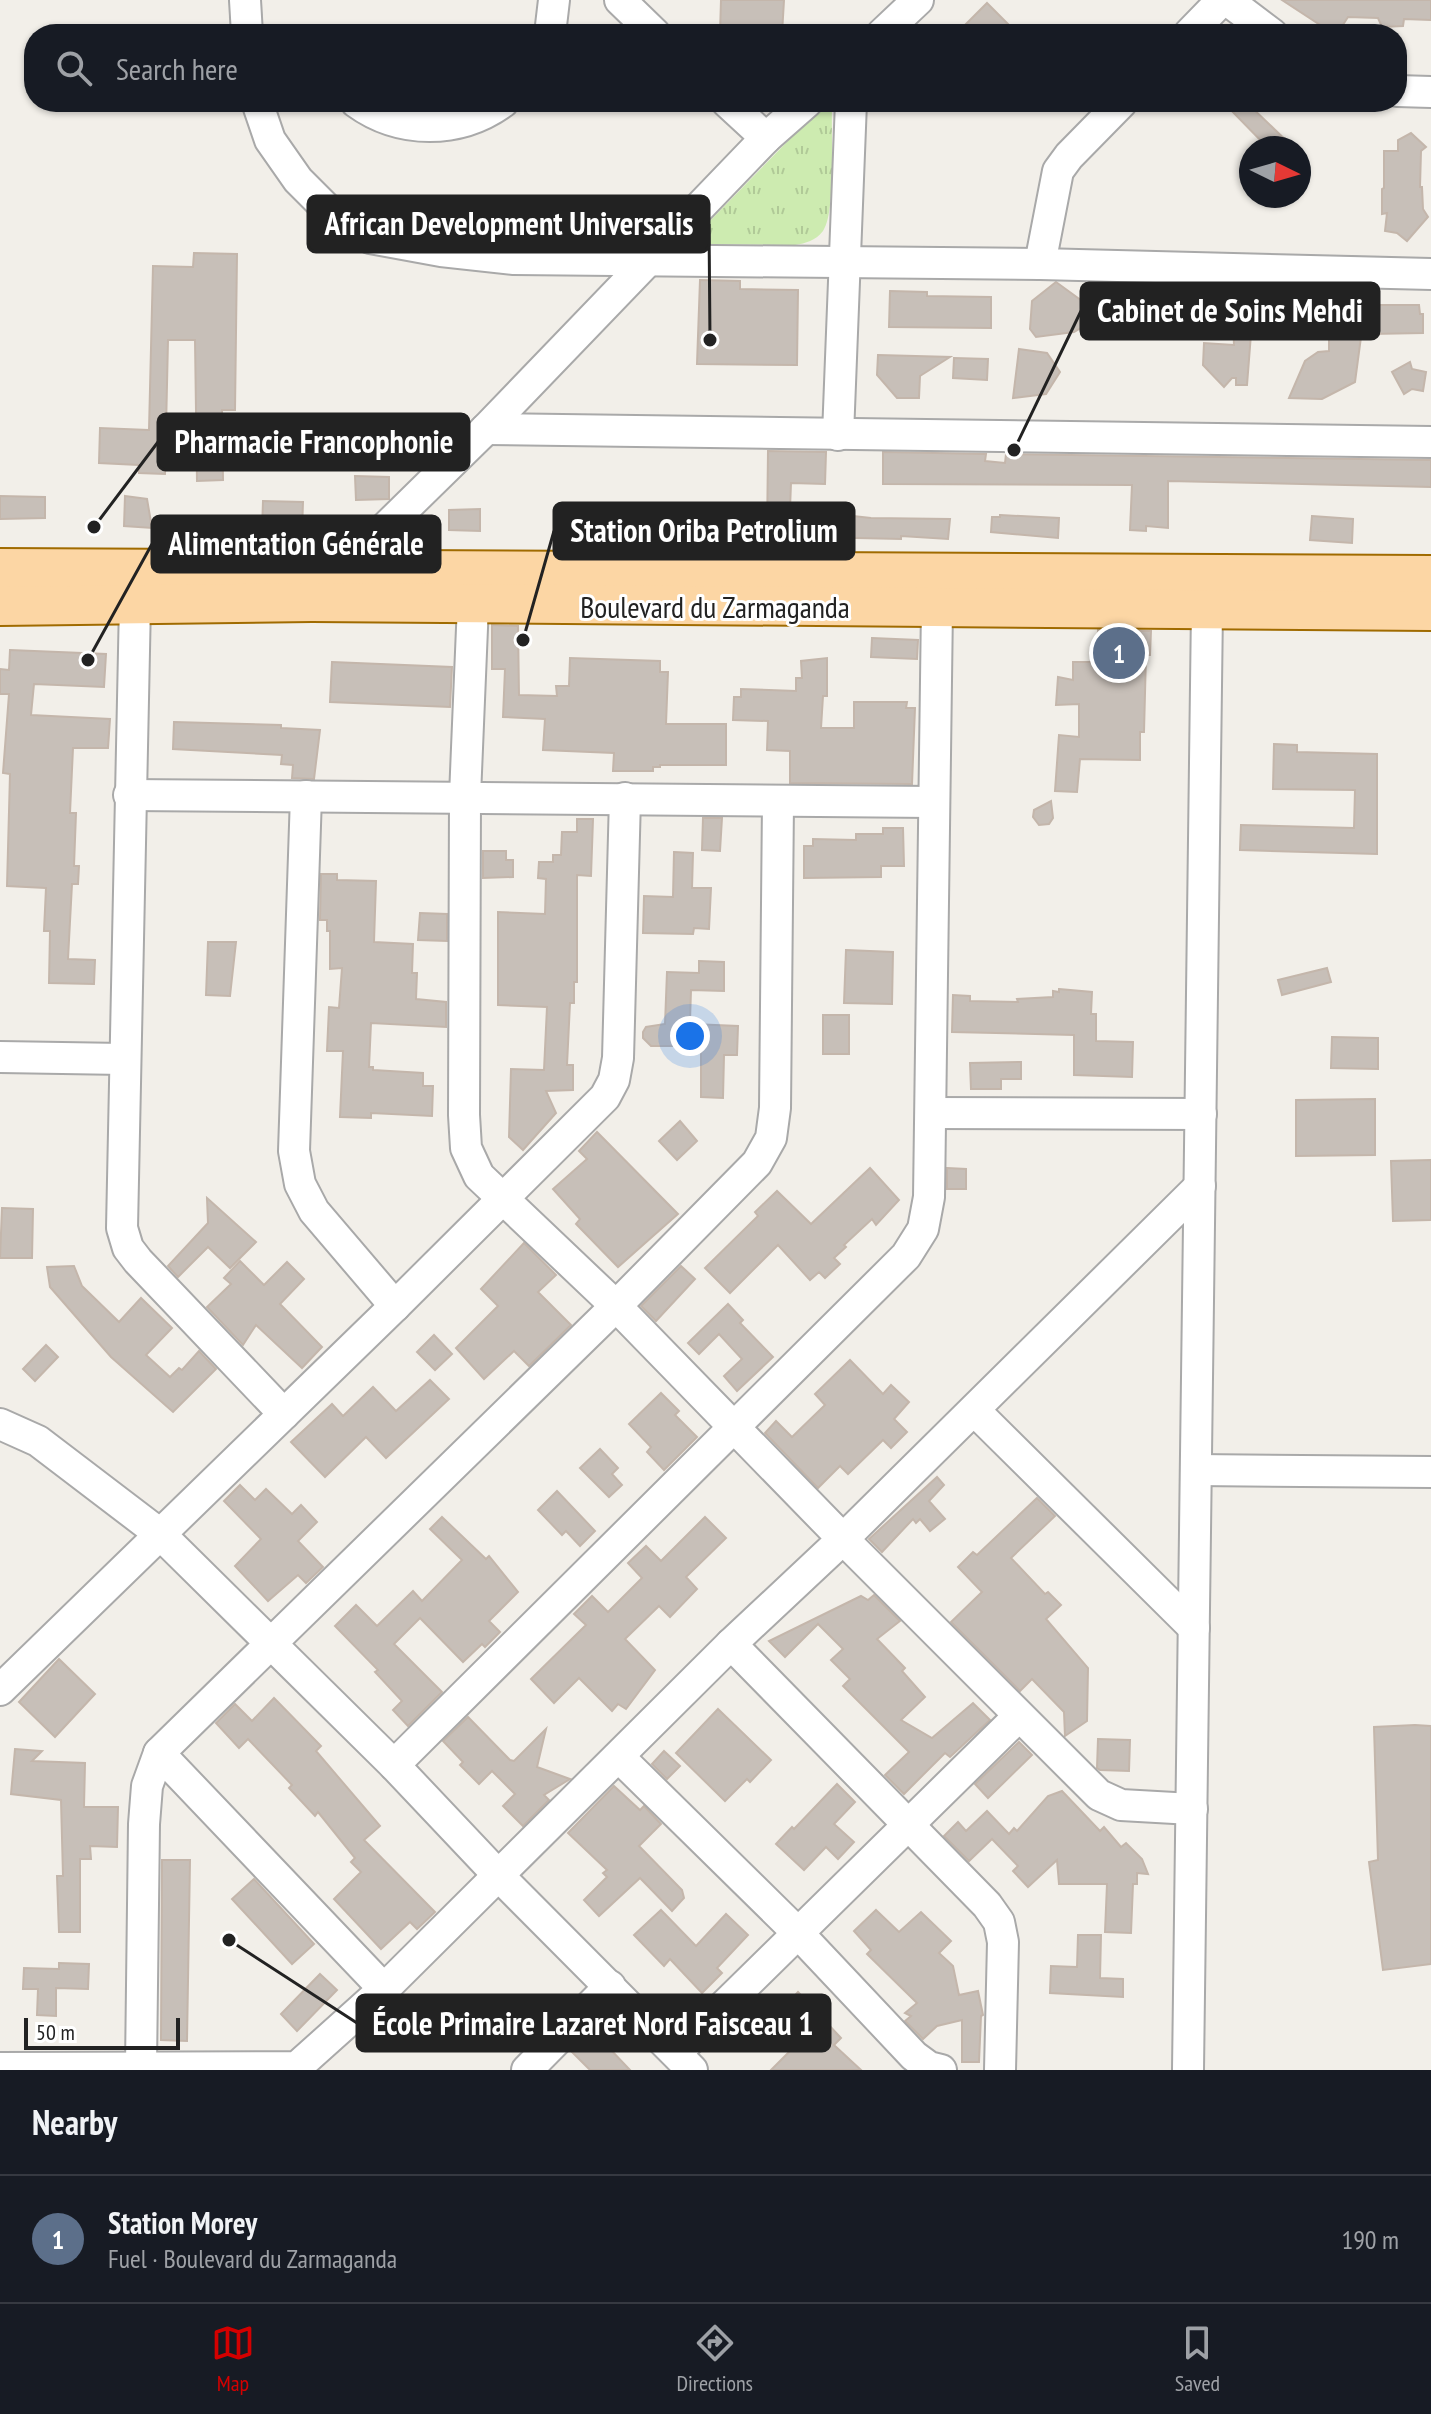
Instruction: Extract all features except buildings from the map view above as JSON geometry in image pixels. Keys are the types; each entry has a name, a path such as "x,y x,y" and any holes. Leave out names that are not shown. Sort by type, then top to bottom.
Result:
{"main road":[{"name":"Boulevard du Zarmaganda","path":"0,568 1431,575"},
{"name":"Boulevard du Zarmaganda","path":"0,606 312,602 1431,611"}],"street":[{"path":"245,0 246,24"},
{"path":"551,24 554,0"},
{"path":"893,24 918,0"},
{"path":"1200,24 1225,0 1258,24"},
{"path":"1407,91 1431,92"},
{"path":"260,112 270,140 298,180 329,211 370,238 441,251 514,259 1040,264 1431,274"},
{"path":"373,112 421,126 460,123 488,112"},
{"path":"738,112 766,138"},
{"path":"312,602 486,429 766,138 796,112"},
{"path":"838,435 851,112"},
{"path":"1040,264 1058,171 1112,112"},
{"path":"486,429 1431,442"},
{"path":"135,603 122,1228 128,1248 284,1414"},
{"path":"473,604 465,796 464,1115 466,1148 479,1176 616,1306 1099,1795 1121,1805 1192,1809"},
{"path":"394,1765 906,1256 923,1229 929,1197 931,1113 937,607"},
{"path":"1188,2070 1207,609"},
{"path":"129,795 933,802"},
{"path":"306,796 294,1151 300,1184 314,1211 395,1306"},
{"path":"0,1690 605,1097 614,1080 618,1058 625,798"},
{"path":"141,2066 144,1824 147,1786 159,1753 616,1306 757,1163 771,1138 775,1108 778,802"},
{"path":"0,1057 124,1059"},
{"path":"931,1113 1201,1114"},
{"path":"0,2068 141,2066 297,2069 384,1989 731,1644 843,1539 1200,1186"},
{"path":"974,1410 1194,1628"},
{"path":"0,1424 38,1441 160,1534 394,1765 499,1876 684,2062 798,1933 1019,1716"},
{"path":"1196,1470 1431,1472"},
{"path":"731,1644 987,1905 999,1922 1003,1942 1000,2070"},
{"path":"159,1753 384,1989"},
{"path":"619,1757 798,1933 914,2056 929,2067 941,2070"},
{"path":"527,2070 610,1986"}],"green space":[{"path":"816,112 832,112 830,208 823,231 817,237 795,245 701,244 703,228"}],"place":[{"name":"African Development Universalis","path":"710,340"},
{"name":"Cabinet de Soins Mehdi","path":"1014,450"},
{"name":"Pharmacie Francophonie","path":"94,527"},
{"name":"Station Oriba Petrolium","path":"523,640"},
{"name":"Station Morey","path":"1119,653"},
{"name":"Alimentation Générale","path":"88,660"},
{"name":"École Primaire Lazaret Nord Faisceau 1","path":"229,1940"}]}
